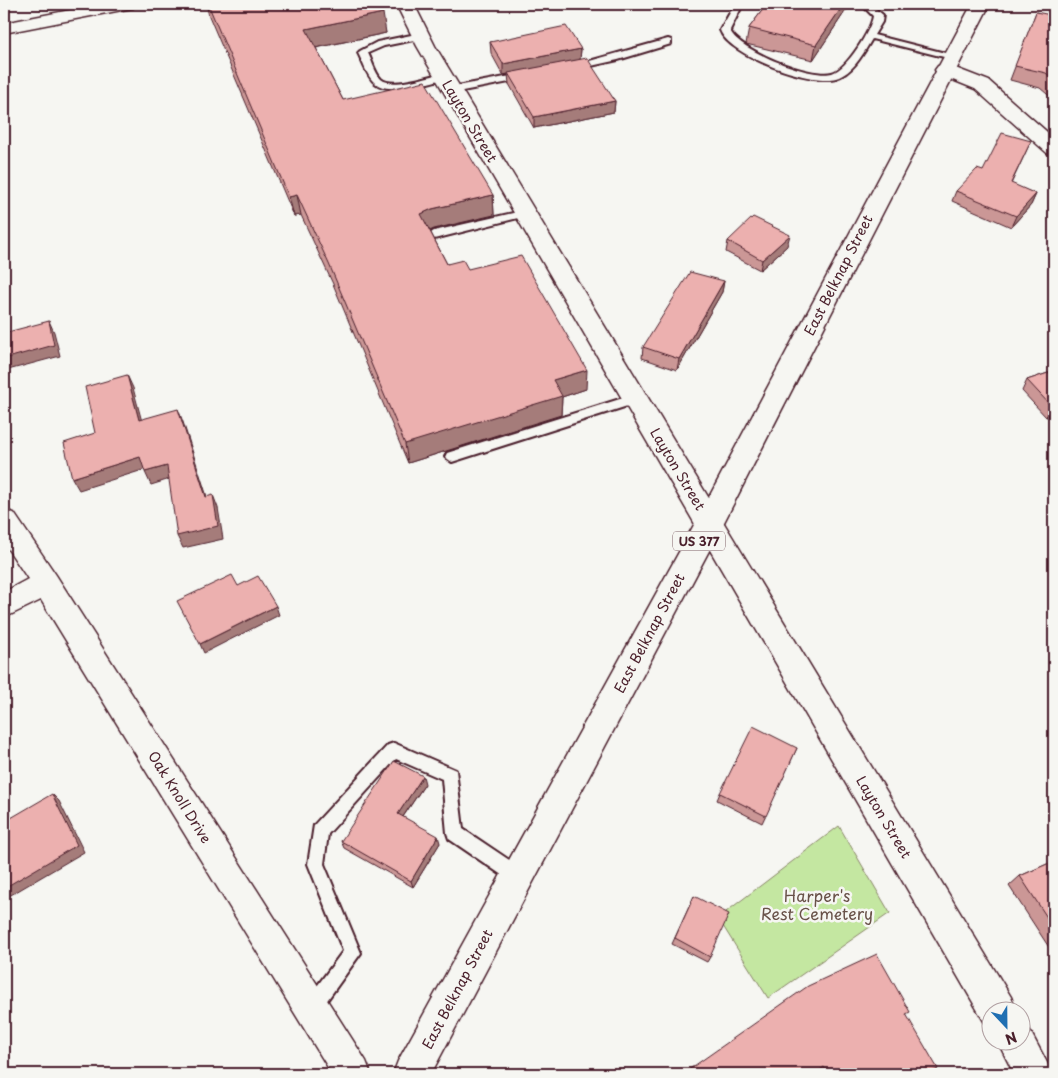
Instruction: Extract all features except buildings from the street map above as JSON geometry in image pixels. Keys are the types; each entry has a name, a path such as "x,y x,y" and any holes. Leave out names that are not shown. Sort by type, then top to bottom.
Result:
{"street":[{"path":"4,28 128,4"},
{"name":"Layton Street","path":"405,4 448,83 992,1000"},
{"name":"East Belknap Street","path":"411,1074 710,522 981,4"},
{"path":"949,63 982,85 1054,149"},
{"name":"Oak Knoll Drive","path":"4,521 46,583 353,1074"},
{"path":"4,606 46,583"},
{"path":"1021,1050 1035,1074"}],"lane":[{"path":"739,4 725,30 727,37 740,48 804,74 821,77 833,77 846,70 869,36 877,22 878,15 865,4"},
{"path":"421,36 365,49 363,53 378,81 384,85 448,83 537,74"},
{"path":"869,36 949,63"},
{"path":"565,69 615,58 668,42"},
{"path":"434,235 526,213"},
{"path":"452,457 636,399"},
{"path":"312,1008 352,953 316,864 320,831 394,750 450,775 455,834 518,876"}],"green space":[{"name":"Harper's Rest Cemetery","path":"839,826 890,913 768,998 718,918"}]}
